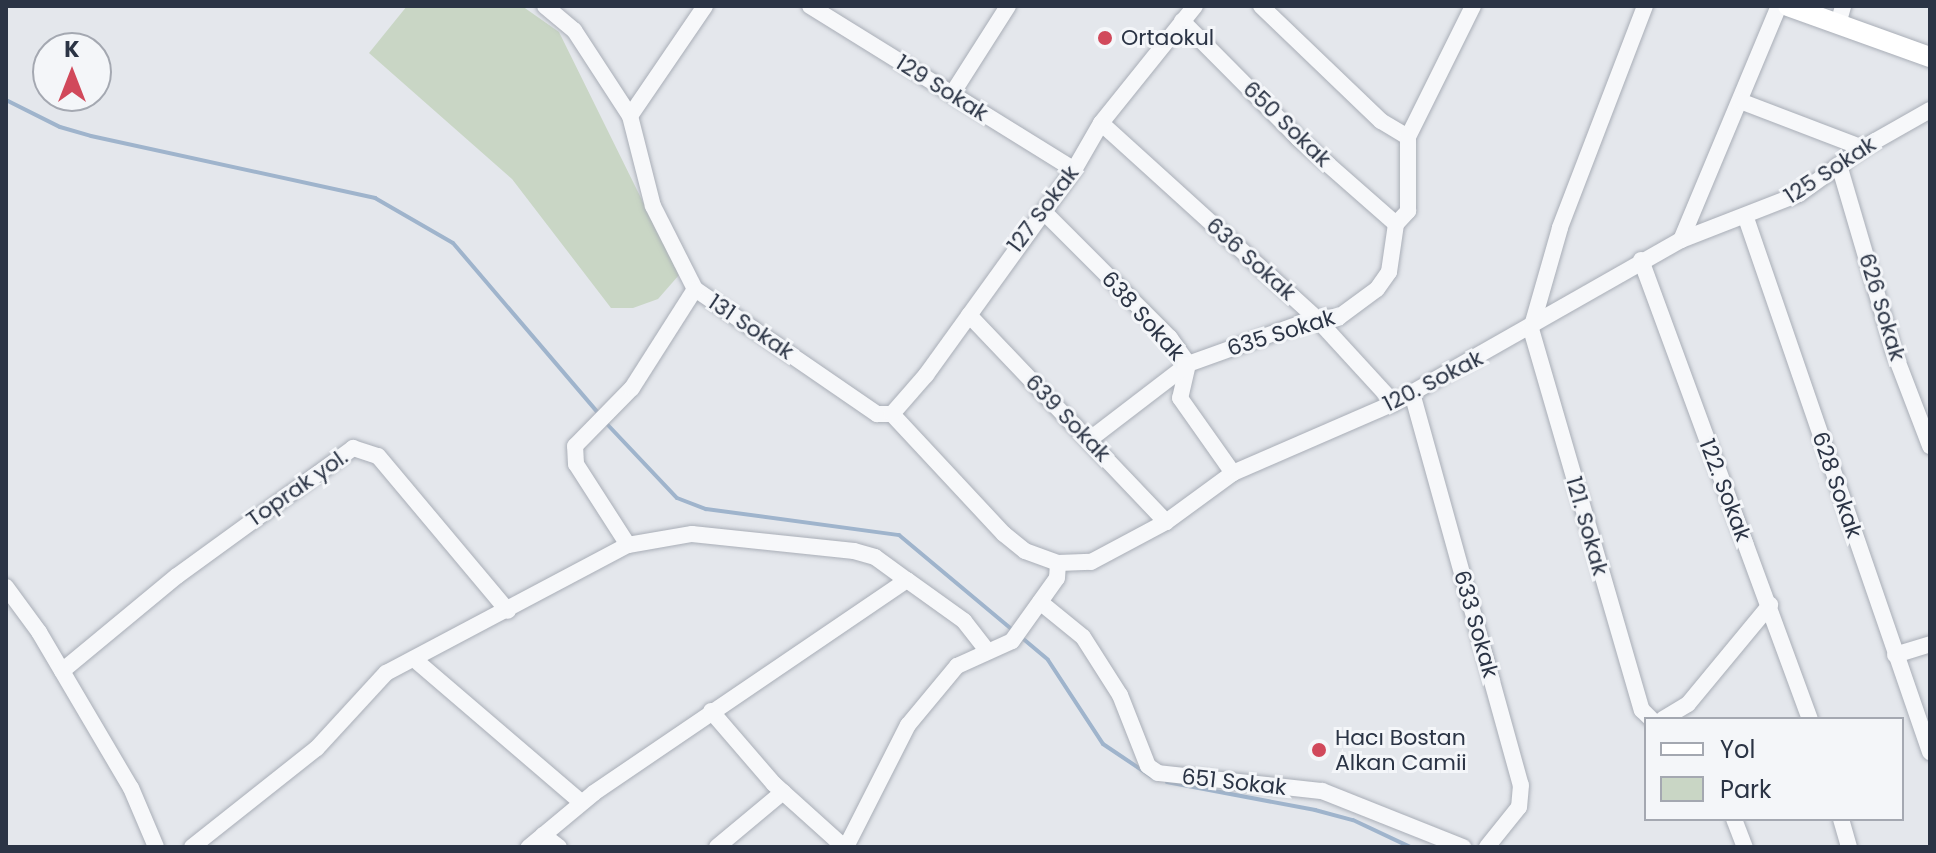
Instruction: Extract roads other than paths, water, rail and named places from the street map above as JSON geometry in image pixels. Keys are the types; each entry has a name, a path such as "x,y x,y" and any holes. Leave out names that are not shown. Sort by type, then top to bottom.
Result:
{"main road":[{"path":"1788,6 1840,15 1930,57"}],"street":[{"name":"131 Sokak","path":"545,6 574,30 630,116 653,206 695,289 877,414 892,414 1004,534 1025,551 1058,563"},
{"path":"630,116 705,6"},
{"name":"129 Sokak","path":"810,6 1074,170"},
{"path":"952,94 1008,6"},
{"name":"127 Sokak","path":"892,414 1044,212 1074,170 1101,123 1195,6"},
{"path":"1261,6 1381,121 1408,137"},
{"name":"635 Sokak","path":"1089,440 1188,364 1316,318 1339,317 1377,289 1389,272 1396,224 1408,211 1408,137 1473,6"},
{"path":"1531,329 1560,228 1645,6"},
{"path":"1681,240 1779,6"},
{"name":"650 Sokak","path":"1182,21 1298,138 1396,224"},
{"path":"1740,101 1863,148"},
{"name":"125 Sokak","path":"1681,240 1746,218 1799,194 1863,148 1930,110"},
{"name":"636 Sokak","path":"1101,123 1316,318 1394,403"},
{"name":"626 Sokak","path":"1839,165 1894,352 1930,446"},
{"name":"638 Sokak","path":"1044,212 1170,338 1188,364 1180,398 1233,473"},
{"name":"628 Sokak","path":"1746,218 1930,752"},
{"name":"120. Sokak","path":"1058,563 1091,562 1166,522 1233,473 1394,403 1531,329 1641,260 1681,240"},
{"name":"122. Sokak","path":"1641,260 1673,358 1770,605 1809,717"},
{"path":"628,545 576,464 575,446 632,388 695,289"},
{"name":"639 Sokak","path":"969,315 1166,522"},
{"name":"121. Sokak","path":"1531,329 1642,710 1649,717"},
{"name":"633 Sokak","path":"1412,393 1521,785 1519,807 1487,847"},
{"name":"Toprak yol.","path":"62,671 177,576 353,448 378,456 508,611"},
{"path":"192,847 295,768 386,673 628,545 692,534 854,551 875,557 964,621 986,649"},
{"path":"711,711 783,792 845,847 908,725 957,666 986,649 1012,641 1057,578 1058,563"},
{"path":"529,847 581,802 907,580"},
{"path":"6,587 62,671 131,788 156,847"},
{"name":"651 Sokak","path":"1040,602 1083,637 1120,695 1148,766 1158,773 1322,791 1463,847"},
{"path":"1670,717 1691,711 1770,605"},
{"path":"1895,655 1930,644"},
{"path":"414,659 581,802"},
{"path":"717,847 783,792"},
{"path":"1735,821 1745,847"},
{"path":"1842,821 1849,847"},
{"path":"543,835 559,847"}],"waterway":[{"path":"6,100 60,127 91,136 375,198 453,243 601,416"},
{"path":"606,423 677,498 706,509 899,535 1014,631"},
{"path":"1021,637 1048,660 1103,744 1155,779"},
{"path":"1167,782 1353,820 1410,847"}],"place":[{"name":"Ortaokul","path":"1105,38"},
{"name":"Hacı Bostan Alkan Camii","path":"1319,750"}]}
